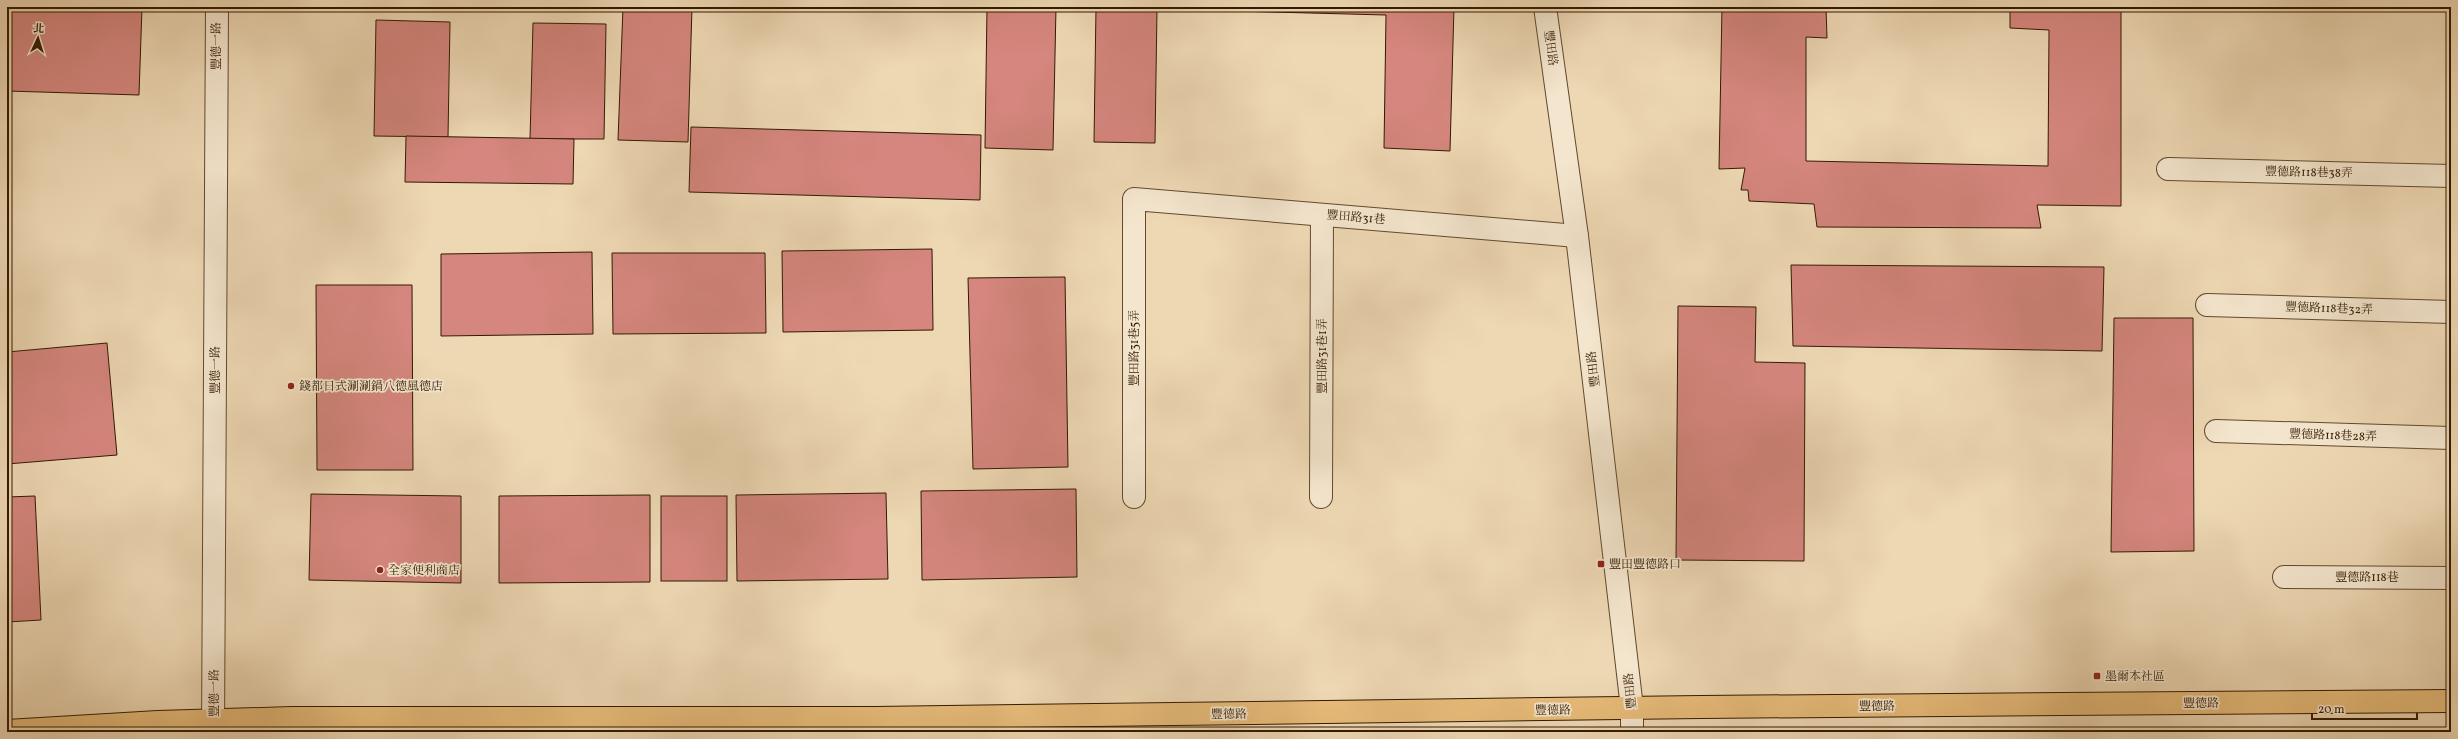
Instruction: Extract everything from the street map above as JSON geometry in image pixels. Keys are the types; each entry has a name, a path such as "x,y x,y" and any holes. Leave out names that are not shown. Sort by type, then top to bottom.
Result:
{"main road":[{"name":"豐德路","path":"7,731 213,726 1632,708 2451,701"}],"street":[{"name":"豐德一路","path":"213,726 217,7"},
{"name":"豐田路","path":"1545,7 1577,236 1632,708 1632,732"},
{"name":"豐德路118巷38弄","path":"2168,169 2451,176"},
{"name":"豐田路31巷","path":"1134,199 1577,236"},
{"name":"豐田路31巷5弄","path":"1134,199 1134,497"},
{"name":"豐田路31巷1弄","path":"1321,496 1322,214"},
{"name":"豐德路118巷32弄","path":"2207,305 2451,312"},
{"name":"豐德路118巷28弄","path":"2216,431 2451,438"},
{"name":"豐德路118巷","path":"2284,577 2451,578"}],"building":[{"path":"7,7 142,7 139,95 7,91"},
{"path":"623,7 692,7 688,142 618,140"},
{"path":"987,7 1056,7 1053,150 985,148"},
{"path":"1096,7 1454,7 1450,151 1384,148 1386,15 1157,9 1155,143 1094,142"},
{"path":"1722,7 1826,7 1827,38 1806,37 1806,161 2048,166 2049,30 2010,28 2010,7 2121,7 2121,206 2037,205 2041,228 1817,227 1814,204 1749,201 1748,190 1741,190 1745,168 1719,169"},
{"path":"376,20 450,22 448,137 374,136"},
{"path":"533,23 606,24 604,139 530,139"},
{"path":"691,127 981,135 980,200 689,192"},
{"path":"406,136 574,139 573,184 405,182"},
{"path":"932,249 933,330 783,332 782,251"},
{"path":"592,252 593,334 441,336 441,254"},
{"path":"612,253 765,253 766,333 613,334"},
{"path":"1791,265 2104,267 2102,351 1793,346"},
{"path":"1065,277 1068,467 973,469 968,278"},
{"path":"316,285 412,285 413,470 317,470"},
{"path":"1678,306 1756,307 1755,362 1805,363 1804,561 1676,560"},
{"path":"2114,318 2193,318 2194,551 2111,552"},
{"path":"107,343 117,455 7,464 7,352"},
{"path":"1076,489 1077,577 922,580 921,491"},
{"path":"886,493 888,579 737,581 736,495"},
{"path":"311,494 461,496 461,583 309,580"},
{"path":"650,495 650,582 499,583 499,496"},
{"path":"35,496 41,620 7,622 7,497"},
{"path":"661,496 727,496 727,581 661,581"}],"place":[{"name":"錢都日式涮涮鍋八德風德店","path":"291,386"},
{"name":"豐田豐德路口","path":"1601,564"},
{"name":"全家便利商店","path":"380,570"},
{"name":"墨爾本社區","path":"2097,676"}]}
